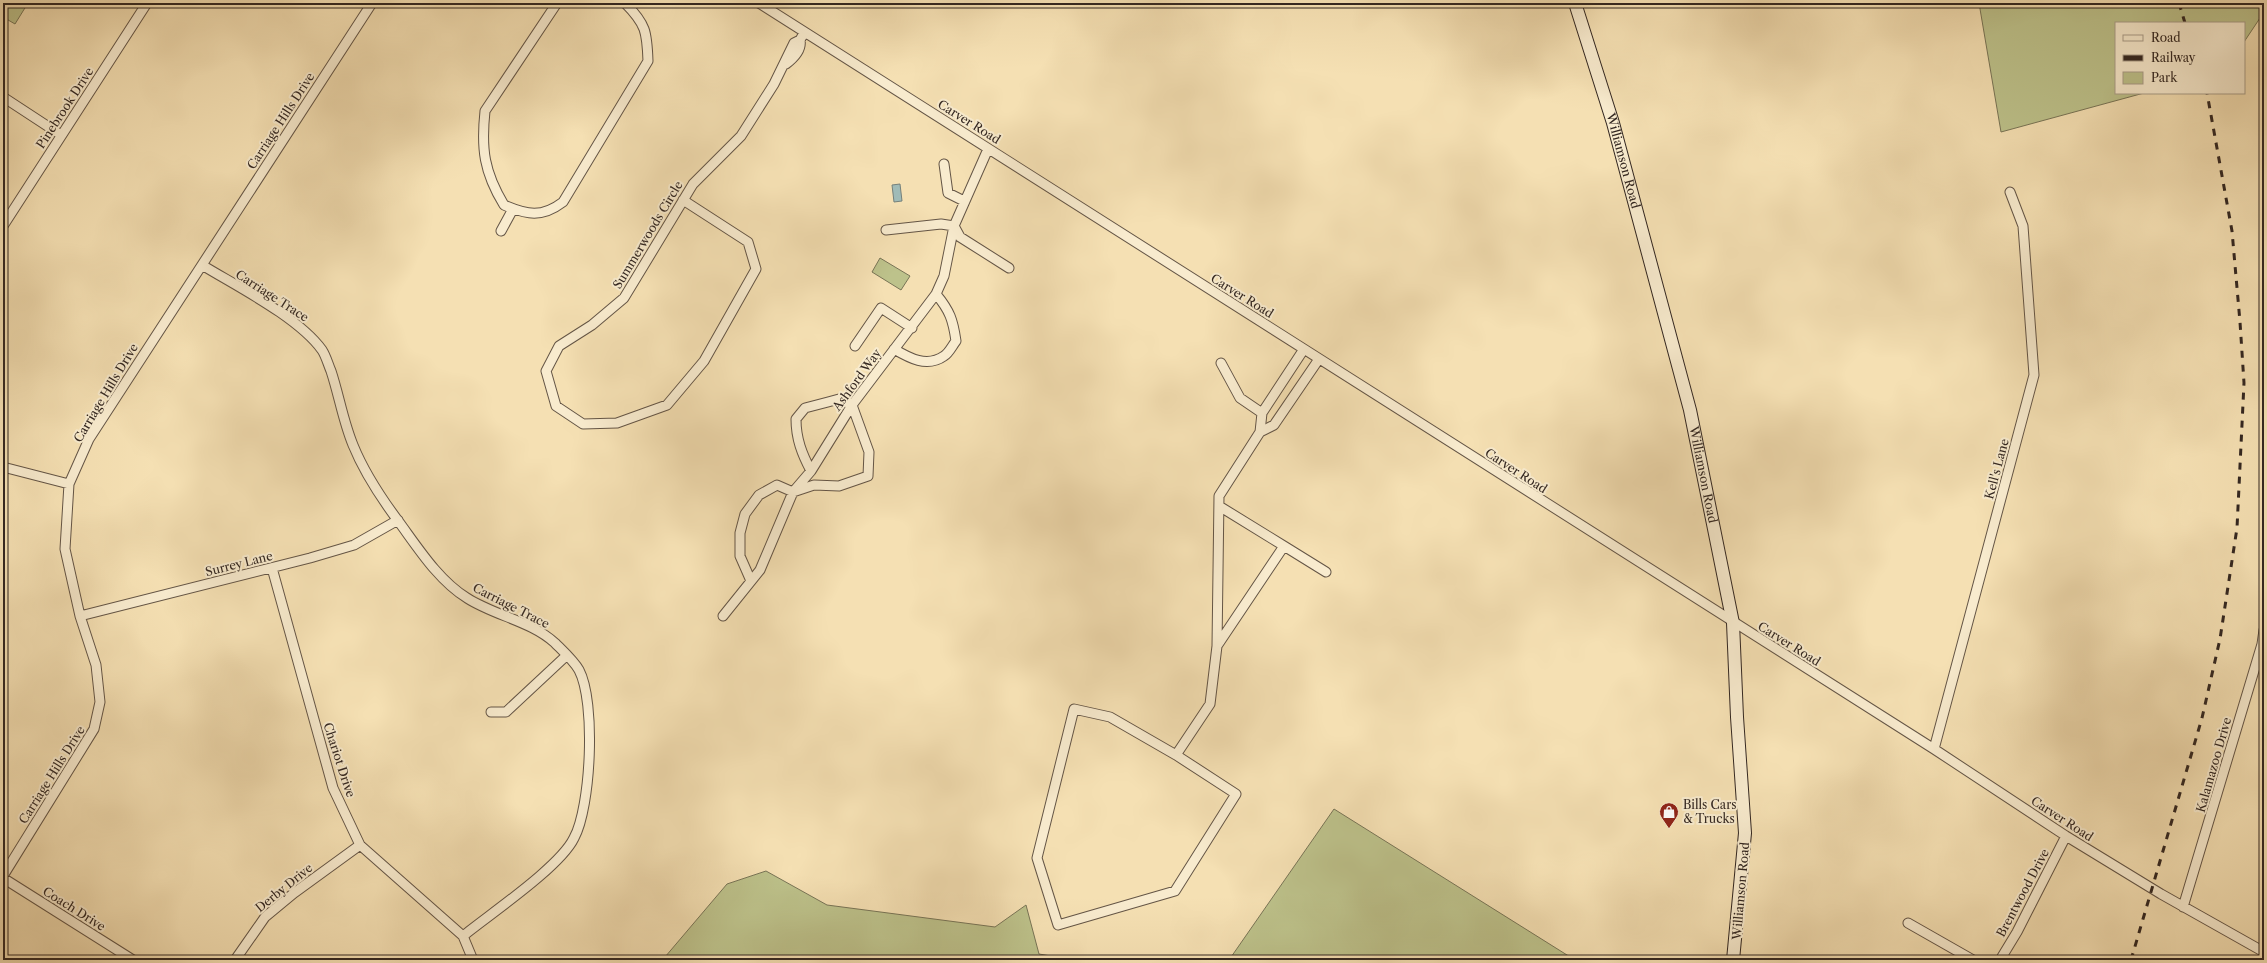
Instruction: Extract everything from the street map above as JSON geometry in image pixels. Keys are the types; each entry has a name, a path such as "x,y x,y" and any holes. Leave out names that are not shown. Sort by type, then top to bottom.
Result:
{"main road":[{"name":"Williamson Road","path":"1575,3 1613,122 1690,410 1733,624 1736,717 1746,832 1733,960"}],"street":[{"name":"Pinebrook Drive","path":"3,226 147,3"},
{"name":"Carriage Hills Drive","path":"3,877 94,729 100,702 96,664 80,616 65,549 69,484 89,439 372,3"},
{"path":"557,3 485,111 483,133 484,160 496,191 504,204 513,209 539,215 552,210 563,202 648,61 647,40 640,18 625,3"},
{"name":"Carver Road","path":"758,3 802,36 988,149 1304,349 1733,624 1934,750 2066,836 2183,907 2264,952"},
{"name":"Summerwoods Circle","path":"683,200 748,242 756,268 704,361 667,405 617,423 583,424 556,406 546,371 558,346 592,325 624,298 683,200 693,184 740,136 786,64 787,55 794,43 802,36"},
{"path":"3,97 61,135"},
{"name":"Ashford Way","path":"723,616 760,570 793,492 811,471 852,405 894,349 912,328 936,294 944,276 954,226 988,149"},
{"path":"944,164 948,193 964,201"},
{"name":"Kell's Lane","path":"1934,750 2034,375 2023,226 2010,192"},
{"path":"501,230 513,209"},
{"path":"886,230 941,224 954,226 960,237 1008,268"},
{"name":"Carriage Trace","path":"202,265 285,317 311,337 324,353 352,444 369,476 398,520 449,586 481,606 542,633 578,669 585,688 589,708 589,750 582,818 574,839 556,861 463,936"},
{"path":"894,349 911,359 926,362 944,356 956,341 954,324 948,308 936,294"},
{"path":"855,346 880,308 912,328"},
{"path":"1176,755 1210,704 1217,646 1219,496 1260,432 1262,413 1304,349"},
{"path":"1260,432 1274,425 1319,360"},
{"path":"1221,363 1240,398 1262,413"},
{"path":"751,581 740,556 740,533 745,514 759,495 777,486 793,492 814,485 840,486 868,476 869,452 852,405 840,400 828,402 805,408 796,419 796,433 800,452 811,471"},
{"path":"3,467 69,484"},
{"path":"1219,506 1326,572"},
{"name":"Surrey Lane","path":"80,616 272,568 354,545 398,520"},
{"path":"1217,646 1284,546"},
{"name":"Chariot Drive","path":"272,568 333,788 360,845 463,936 473,960"},
{"name":"Kalamazoo Drive","path":"2183,907 2262,644 2264,630"},
{"path":"491,712 506,712 566,656"},
{"path":"1074,709 1110,717 1176,755 1236,794 1175,891 1058,925 1037,858 1074,709"},
{"name":"Brentwood Drive","path":"2000,960 2017,932 2066,836"},
{"name":"Derby Drive","path":"235,960 265,917 294,893 360,845"},
{"name":"Coach Drive","path":"3,877 133,960"},
{"path":"1908,923 1973,960"}],"green space":[{"path":"3,3 28,3 15,24 3,17"},
{"path":"1979,3 2264,3 2264,12 2245,40 2245,22 2115,22 2115,94 2140,94 2001,132"},
{"path":"880,258 910,276 901,290 872,272"},
{"path":"1334,809 1575,960 1229,960"},
{"path":"766,871 827,905 995,927 1026,905 1039,954 1075,960 673,960 665,957 727,884"}],"water":[{"path":"900,184 902,201 894,202 892,185"}],"railway":[{"path":"2179,3 2185,22"},
{"path":"2131,960 2202,718 2220,639 2237,528 2244,383 2240,322 2232,231 2207,94"}],"place":[{"name":"Bills Cars & Trucks","path":"1669,829"}]}
